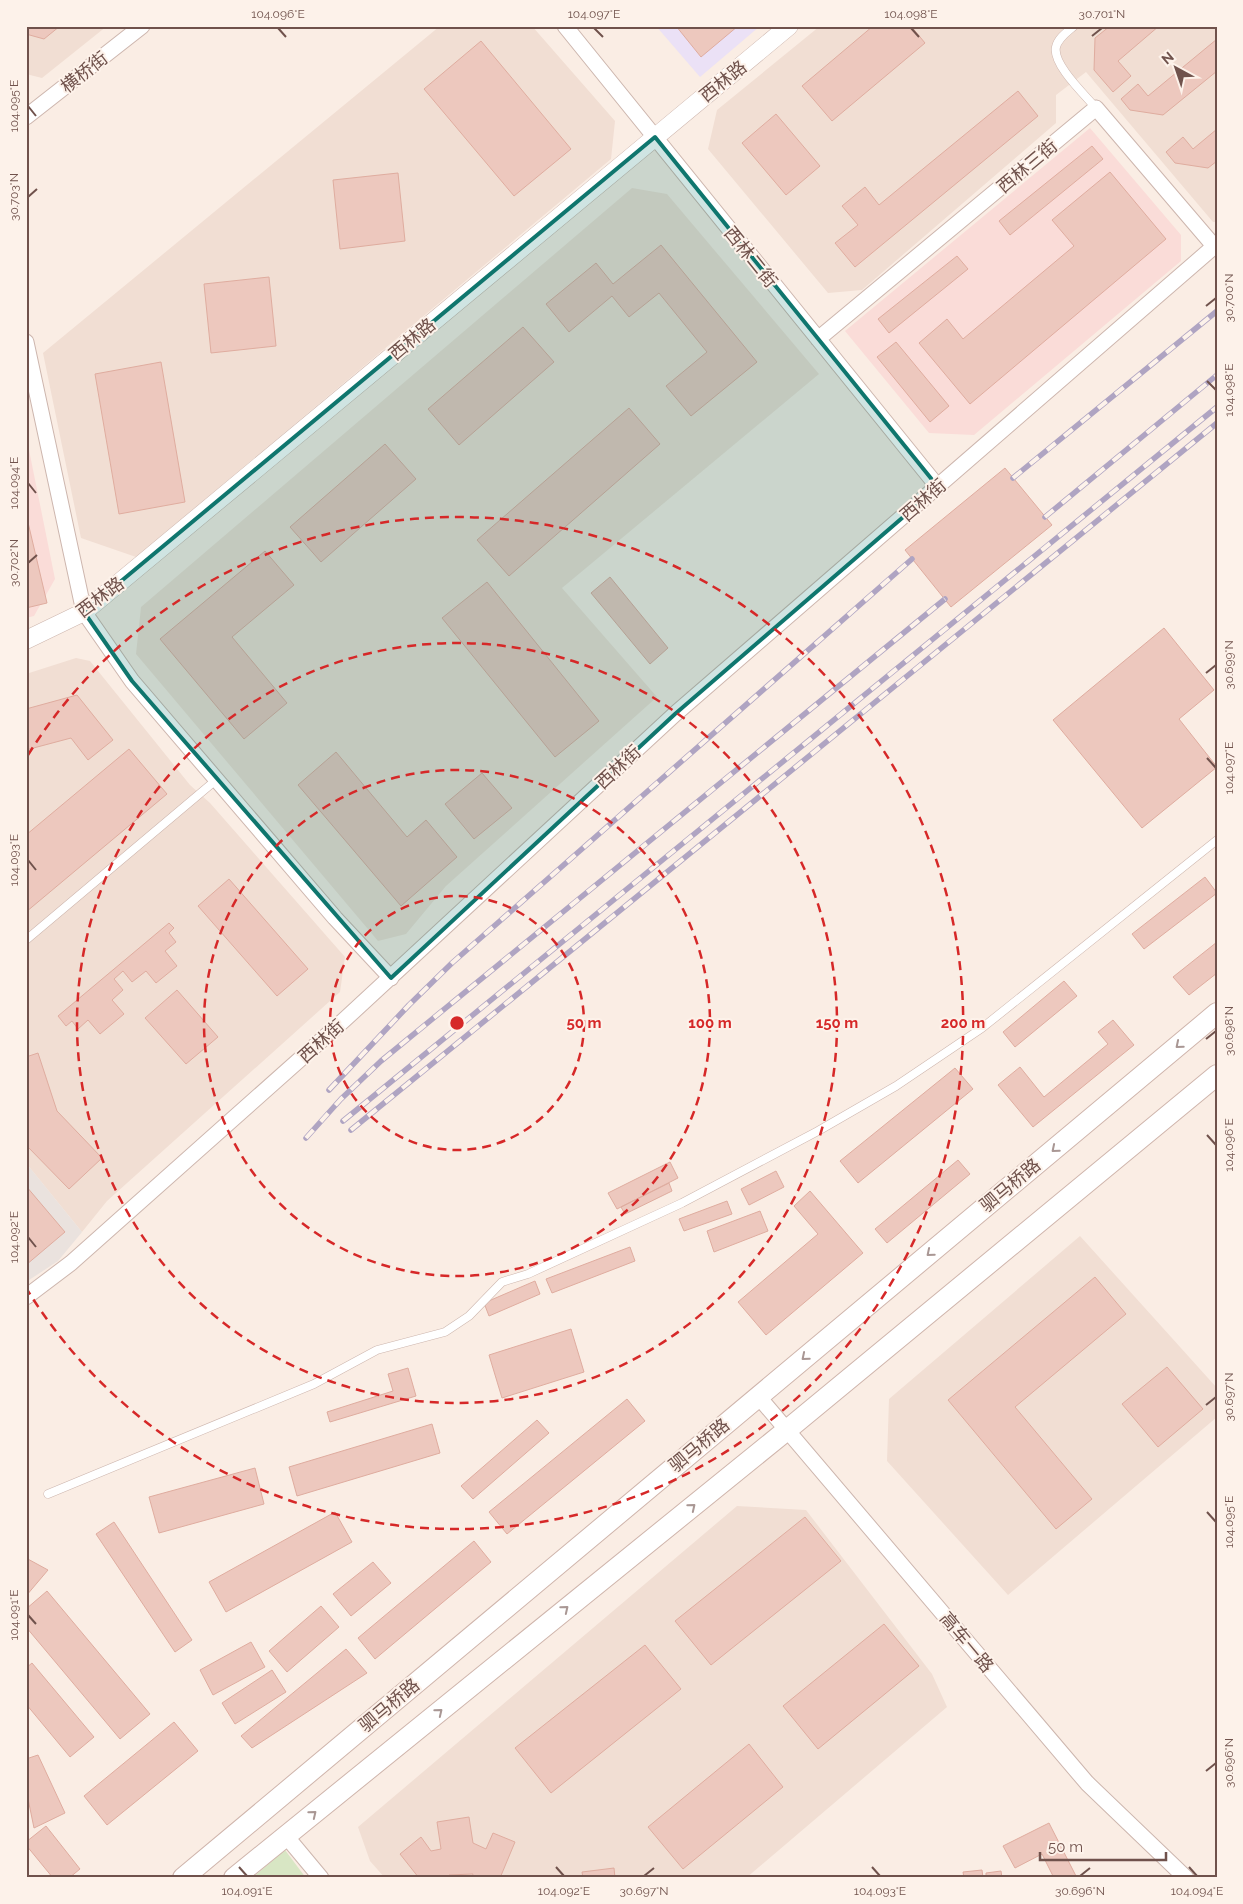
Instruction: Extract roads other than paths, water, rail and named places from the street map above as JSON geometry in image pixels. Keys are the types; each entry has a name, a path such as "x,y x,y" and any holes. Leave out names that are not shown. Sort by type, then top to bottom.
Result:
{"main road":[{"name":"驷马桥路","path":"183,1878 1217,1013"},
{"name":"驷马桥路","path":"234,1878 787,1430 1217,1075"}],"street":[{"name":"横桥街","path":"26,117 142,26"},
{"name":"西林二街","path":"565,26 938,487"},
{"name":"西林路","path":"26,640 84,612 789,26"},
{"path":"1096,108 1215,245"},
{"name":"西林三街","path":"818,339 1096,108"},
{"name":"西林街","path":"26,1297 71,1263 391,978 675,714 1215,245"},
{"path":"26,342 84,612 132,682 335,918 391,978"},
{"name":"高车一路","path":"758,1396 1087,1783 1186,1878"},
{"path":"286,1836 321,1878"}],"lane":[{"path":"1074,26 1062,36 1056,48 1059,63 1096,108"},
{"path":"26,940 216,780"},
{"path":"48,1494 314,1384 377,1350 445,1332 469,1316 502,1282 528,1274 682,1203 818,1131 896,1086 982,1028 1217,840"}],"railway":[{"path":"1013,478 1217,311"},
{"path":"1045,517 1217,375"},
{"path":"343,1121 1217,407"},
{"path":"351,1130 1217,423"},
{"path":"329,1090 409,1005 452,963 912,559"},
{"path":"306,1138 341,1099 381,1061 945,599"}]}
